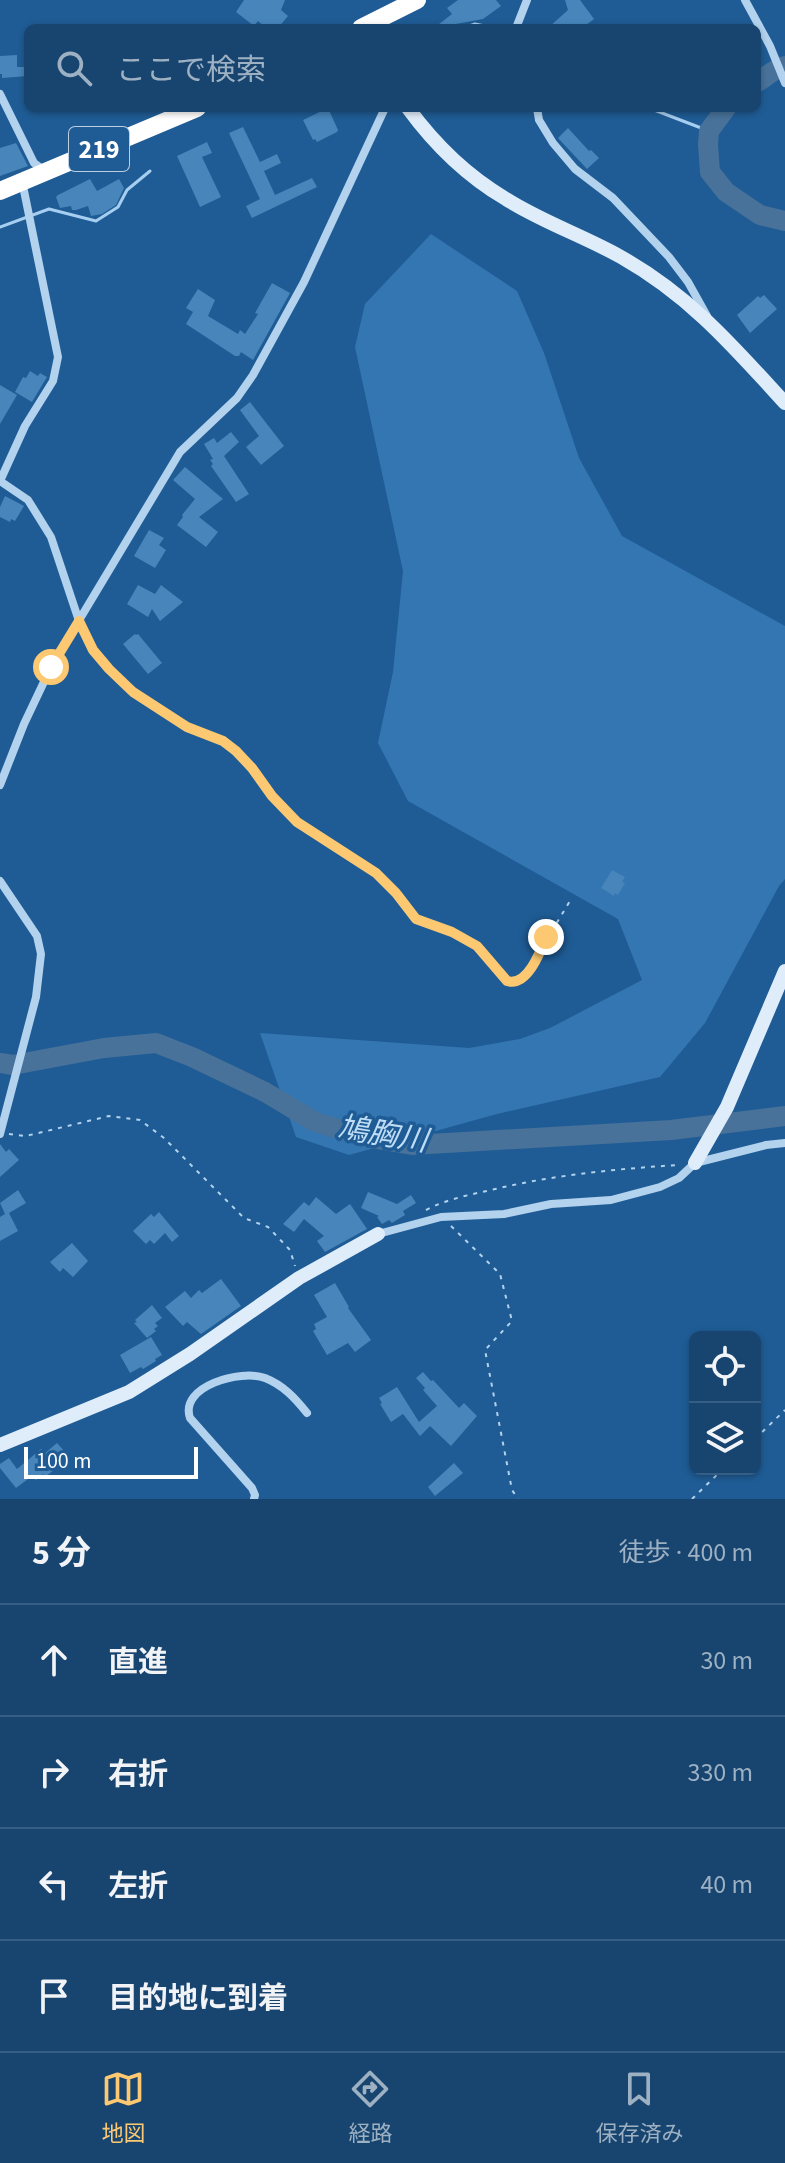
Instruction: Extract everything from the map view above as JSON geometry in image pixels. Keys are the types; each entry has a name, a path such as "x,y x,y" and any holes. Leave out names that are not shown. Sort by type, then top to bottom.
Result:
{"highway":[{"path":"369,24 417,0"},
{"name":"219","path":"0,191 187,112"}],"street":[{"path":"518,24 527,0"},
{"path":"745,0 758,24"},
{"path":"761,29 785,83"},
{"path":"0,94 34,163 45,171"},
{"path":"0,785 51,667 180,452 237,398 253,375 304,282 383,112"},
{"path":"411,112 447,155 476,179 507,200 622,257 679,295 711,324 785,403"},
{"path":"538,112 553,143 575,169 613,198 669,257 688,282 711,324"},
{"path":"22,181 58,357 53,381 25,426 0,481 28,500 51,537 79,621"},
{"path":"0,881 37,936 41,954 36,997 0,1134"},
{"path":"0,1445 129,1392 190,1354 299,1278 378,1234 441,1217 504,1214 551,1204 611,1200 660,1187 679,1178 695,1163 727,1107 785,971"},
{"path":"695,1163 785,1143"},
{"path":"254,1499 252,1488 190,1418 187,1409 190,1401 215,1381 236,1376 261,1376 292,1395 307,1413"}],"path":[{"path":"79,621 93,650 133,692 187,727 223,741 236,751 297,822 376,873 416,919 452,932 477,946 507,981 518,982 525,975 570,901"},
{"path":"0,1134 26,1136 109,1116 140,1120 164,1138 244,1218 268,1227 290,1250 299,1278"},
{"path":"417,1215 442,1201 535,1179 695,1163"},
{"path":"441,1217 500,1274 512,1321 485,1350 512,1490 518,1499"},
{"path":"761,1433 785,1410"},
{"path":"692,1499 717,1475"}],"shaded area":[{"path":"431,234 517,291 544,353 579,458 622,536 785,626 785,879 705,1023 660,1077 497,1114 349,1155 296,1137 260,1033 469,1048 520,1039 550,1028 642,980 618,919 408,801 378,743 393,672 403,571 355,347 365,304"}],"building":[{"path":"244,0 285,0 281,10 288,16 281,24 261,24 258,21 251,24 236,12"},
{"path":"458,0 496,0 501,6 483,19 439,24 452,14 447,8"},
{"path":"565,0 580,0 594,19 587,24 552,24 568,10"},
{"path":"17,55 17,67 24,67 24,76 2,78 0,56"},
{"path":"320,112 330,112 338,130 317,142 303,120"},
{"path":"243,127 260,162 277,154 281,163 264,171 275,195 312,178 317,187 252,218 246,206 260,199 229,133"},
{"path":"568,128 599,158 587,169 558,138"},
{"path":"207,142 212,153 202,157 221,197 200,207 177,156"},
{"path":"16,143 28,166 0,176 0,148"},
{"path":"90,179 97,191 119,179 124,188 116,205 102,214 91,216 88,206 76,210 72,210 71,206 60,208 58,195"},
{"path":"272,283 290,293 253,360 241,352 235,356 186,324 193,312 186,308 198,289 215,300 208,316 238,334 240,330 245,334"},
{"path":"764,295 777,309 750,333 737,315 758,296"},
{"path":"30,371 47,377 32,402 15,392"},
{"path":"0,385 17,395 0,424"},
{"path":"250,402 284,446 261,465 246,447 259,436 240,410"},
{"path":"231,432 239,442 224,456 249,494 236,502 211,466 210,460 213,459 204,444 214,438 217,443"},
{"path":"185,467 223,499 199,517 218,532 206,547 177,525 195,499 173,480"},
{"path":"5,496 24,506 15,521 0,517"},
{"path":"149,530 164,538 159,545 166,550 155,568 134,556"},
{"path":"138,585 155,594 161,585 183,602 160,621 152,609 148,617 127,604"},
{"path":"135,634 162,663 148,674 123,644"},
{"path":"612,870 625,877 622,882 625,883 618,895 615,893 614,896 601,888"},
{"path":"0,1144 19,1160 0,1177"},
{"path":"18,1190 26,1203 9,1213 18,1231 0,1241 0,1217 5,1214 0,1203"},
{"path":"368,1192 397,1204 411,1195 416,1203 403,1211 405,1215 392,1223 389,1220 382,1224 379,1216 361,1208"},
{"path":"316,1197 336,1214 350,1204 367,1229 325,1252 317,1241 324,1236 304,1219 294,1232 283,1224 304,1202 309,1206"},
{"path":"159,1212 179,1236 172,1242 165,1233 154,1244 150,1240 146,1244 133,1231 151,1214 154,1217"},
{"path":"72,1243 88,1261 73,1277 63,1268 60,1272 50,1262"},
{"path":"221,1279 241,1306 201,1334 187,1322 183,1326 165,1307 185,1291 191,1298 199,1290 202,1293"},
{"path":"335,1283 371,1340 355,1352 348,1343 327,1355 313,1331 316,1329 314,1324 327,1317 314,1295"},
{"path":"152,1305 162,1318 155,1323 158,1326 154,1329 156,1331 147,1338 134,1323"},
{"path":"151,1337 162,1355 143,1369 141,1367 130,1373 120,1355"},
{"path":"423,1372 459,1408 464,1403 477,1416 451,1446 430,1426 420,1436 403,1414 391,1422 380,1404 379,1398 397,1387 419,1422 437,1406 416,1378"},
{"path":"57,1443 65,1452 51,1464 54,1470 45,1477 43,1474 36,1480 32,1476 16,1488 0,1468 0,1464 9,1458 17,1469 41,1449 45,1453"},
{"path":"454,1463 463,1473 435,1496 428,1487"}],"waterway":[{"path":"761,79 785,66"},
{"path":"659,112 709,131"},
{"path":"723,112 709,131 710,172 726,192 760,215 785,221"},
{"path":"0,227 49,209 96,221 118,207 127,190 150,171"},
{"name":"鳩胸川","path":"0,1063 13,1065 104,1048 156,1043 265,1092 315,1122 365,1137 412,1145 671,1130 785,1116"}],"route":[{"path":"51,667 79,621 93,650 133,692 187,727 223,741 236,751 297,822 376,873 416,919 452,932 477,946 507,981 518,982 525,975 546,937"}]}
